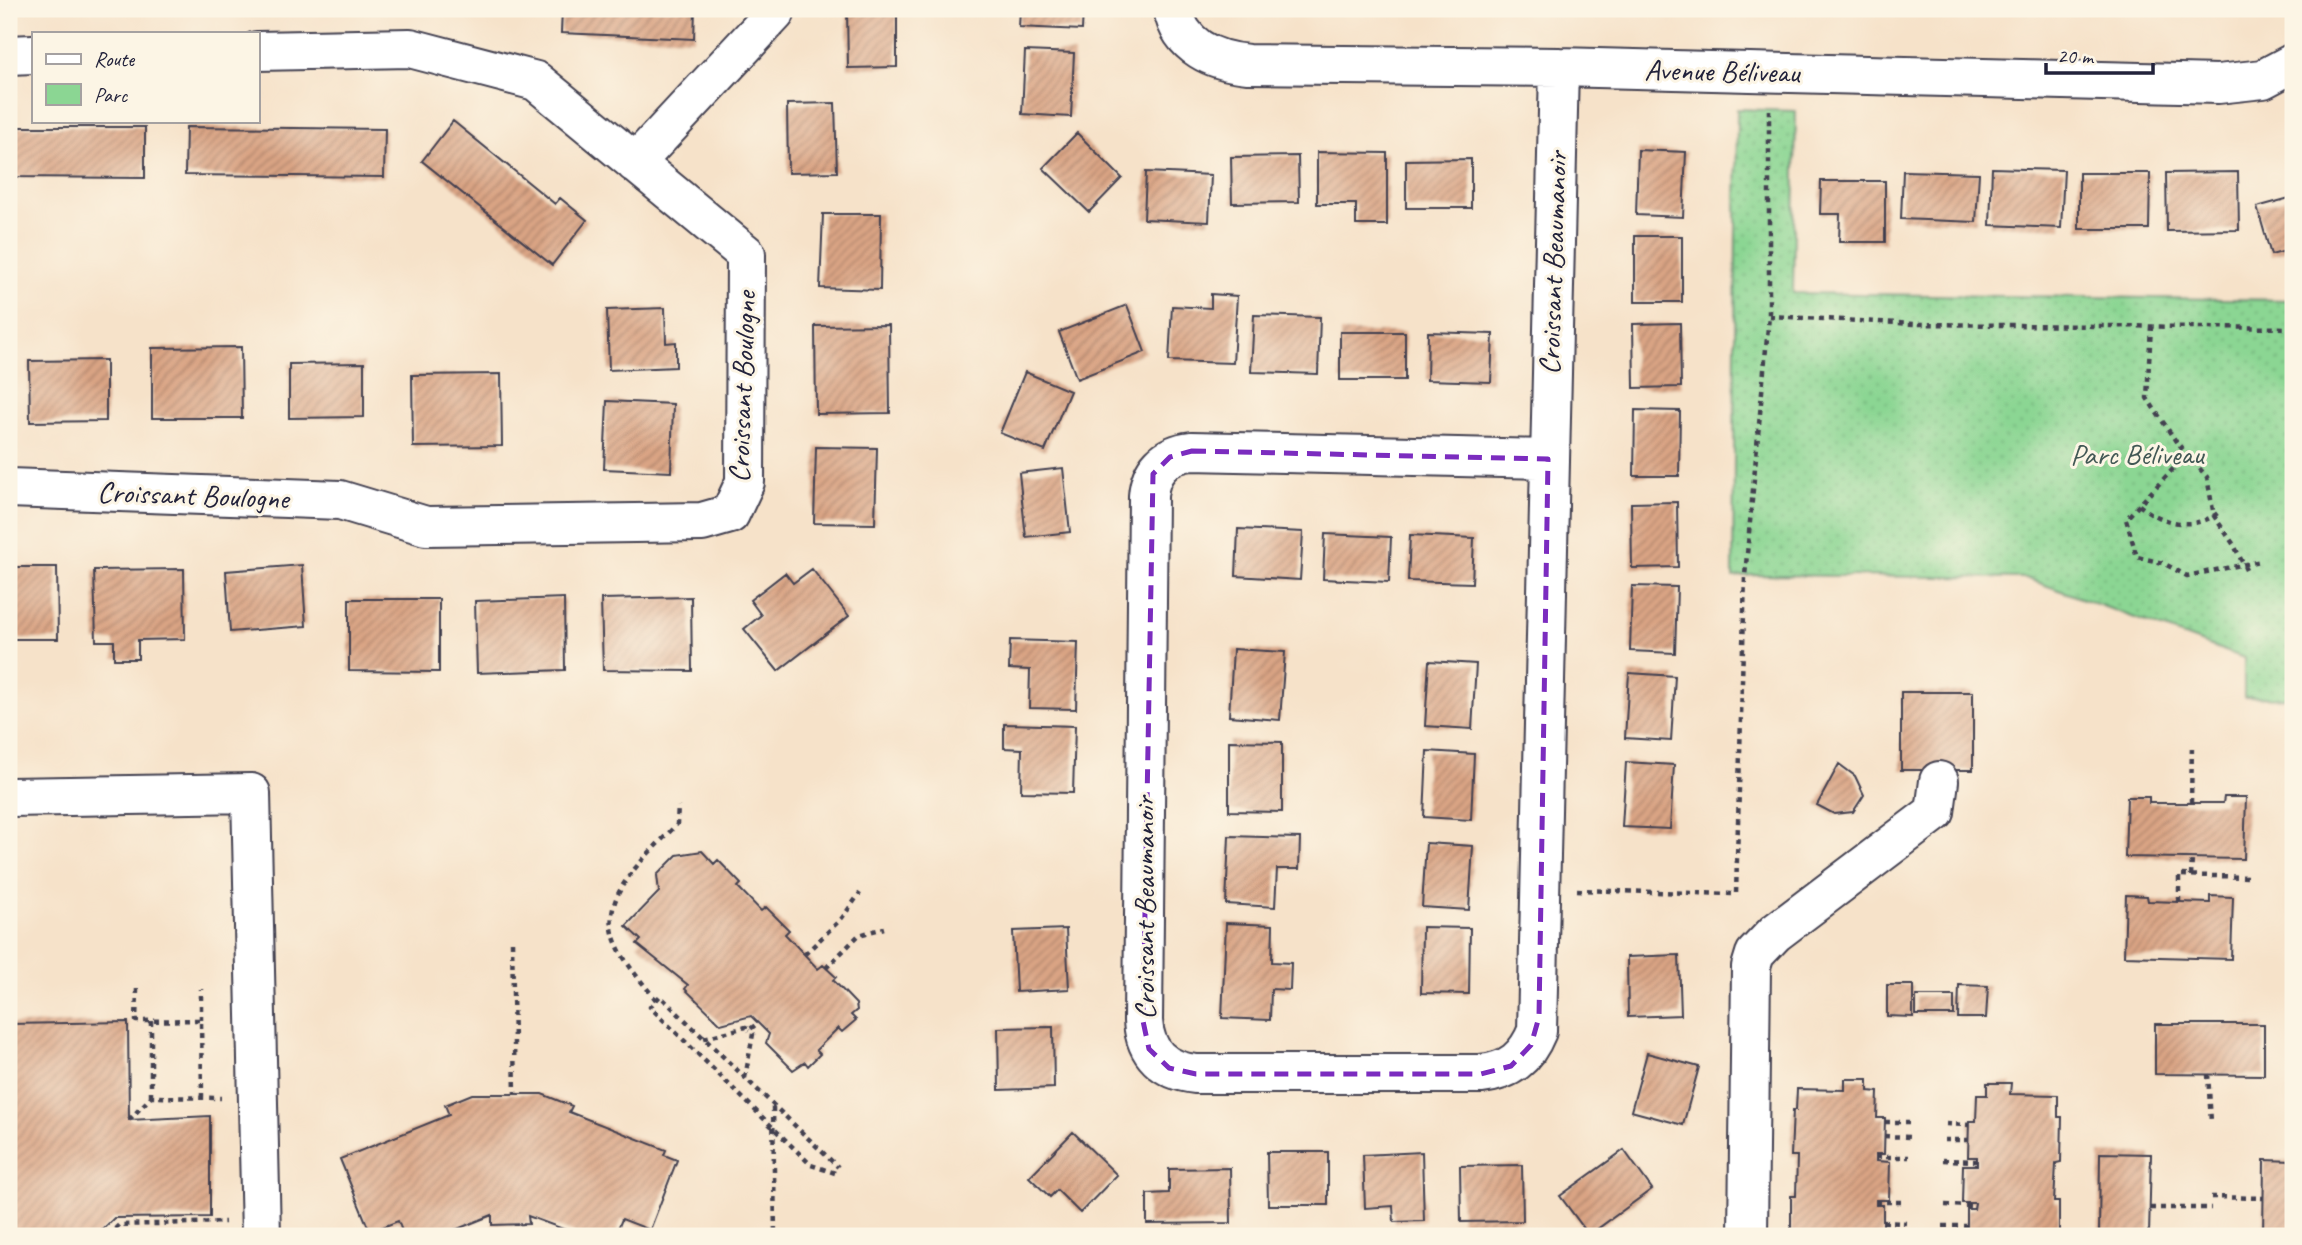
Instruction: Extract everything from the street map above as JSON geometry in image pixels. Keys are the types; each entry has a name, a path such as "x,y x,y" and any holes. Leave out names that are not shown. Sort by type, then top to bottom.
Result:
{"street":[{"path":"635,163 775,13 775,9"},
{"name":"Avenue Béliveau","path":"1173,9 1189,41 1201,52 1231,63 1559,67 2218,84 2263,79 2293,63"},
{"name":"Croissant Boulogne","path":"9,488 340,500 426,526 702,522 730,514 745,482 746,254 536,81 410,48 259,51"},
{"path":"9,55 32,54"},
{"name":"Croissant Beaumanoir","path":"1548,459 1192,451 1170,457 1153,474 1149,496 1142,1008 1144,1036 1149,1049 1169,1068 1196,1074 1481,1074 1511,1066 1531,1045 1539,1017 1548,459 1559,67"},
{"path":"1748,1236 1751,967 1755,954 1775,933 1936,812 1939,781"},
{"path":"9,797 251,793 250,1229"}],"path":[{"path":"1565,889 1736,894 1745,576 1769,316 1769,110"},
{"path":"1769,316 1915,324 2293,328"},
{"path":"2151,326 2147,398 2207,477 2214,516 2246,570"},
{"path":"2187,454 2155,484 2126,519 2127,535 2137,557 2164,562 2188,576 2261,561"},
{"path":"2138,505 2172,523 2182,524 2214,516 2219,512"},
{"path":"2191,803 2192,744"},
{"path":"656,1000 618,948 611,920 614,904 626,880 677,824 678,806"},
{"path":"2191,876 2192,858"},
{"path":"2179,902 2179,875 2250,877"},
{"path":"805,954 842,918 860,893"},
{"path":"826,968 859,935 884,928"},
{"path":"512,941 515,1094"},
{"path":"137,989 136,1021 201,1020"},
{"path":"151,1097 202,1096 201,989"},
{"path":"660,996 837,1170 811,1165 771,1128 650,1006 656,1000 660,996"},
{"path":"129,1120 151,1097 151,1021"},
{"path":"750,1030 758,1023"},
{"path":"704,1038 746,1027 750,1030 753,1034 745,1079"},
{"path":"2208,1074 2211,1122"},
{"path":"773,1106 771,1128 774,1135 775,1236"},
{"path":"1885,1122 1909,1122"},
{"path":"1945,1125 1969,1125"},
{"path":"1884,1136 1909,1137"},
{"path":"1944,1140 1969,1140"},
{"path":"1876,1157 1909,1157"},
{"path":"1943,1160 1977,1161"},
{"path":"2211,1197 2263,1198"},
{"path":"1876,1202 1906,1202"},
{"path":"1945,1205 1975,1206"},
{"path":"2150,1208 2211,1208"},
{"path":"1883,1222 1906,1223"},
{"path":"108,1236 119,1224 250,1229"},
{"path":"516,1224 516,1236"},
{"path":"1943,1226 1967,1226"}],"highlighted area":[{"path":"1192,451 1548,459 1539,1017 1531,1045 1511,1066 1481,1074 1196,1074 1169,1068 1149,1049 1143,1021 1153,474 1170,457"}],"green space":[{"name":"Parc Béliveau","path":"1737,109 1796,111 1793,293 2293,300 2293,698 2244,697 2244,658 2026,578 1733,577"}],"building":[{"path":"562,9 695,9 694,39 561,33"},
{"path":"847,9 897,9 897,67 848,68"},
{"path":"1020,9 1083,9 1082,30 1019,27"},
{"path":"1025,51 1074,53 1071,117 1022,114"},
{"path":"835,103 837,172 788,173 787,104"},
{"path":"453,121 555,204 560,198 587,220 552,265 422,161"},
{"path":"9,127 145,127 145,178 11,177"},
{"path":"186,127 385,129 384,177 185,175"},
{"path":"1077,133 1122,178 1089,212 1043,168"},
{"path":"1638,150 1686,152 1683,217 1636,215"},
{"path":"1317,152 1387,153 1387,225 1356,225 1356,204 1317,204"},
{"path":"1298,156 1299,202 1232,203 1231,157"},
{"path":"1471,159 1471,208 1406,208 1406,160"},
{"path":"1992,168 2064,170 2061,228 1990,225"},
{"path":"1903,171 1979,173 1976,222 1901,219"},
{"path":"1146,172 1211,175 1209,222 1144,219"},
{"path":"2238,172 2239,230 2167,231 2166,173"},
{"path":"2079,173 2150,173 2149,229 2079,229"},
{"path":"1821,181 1885,181 1885,242 1839,242 1840,214 1820,214"},
{"path":"2293,197 2293,249 2271,255 2257,207"},
{"path":"823,214 881,214 880,290 820,288"},
{"path":"1635,236 1682,236 1682,302 1635,302"},
{"path":"1211,294 1237,296 1233,363 1169,361 1172,306 1211,308"},
{"path":"1127,305 1145,352 1077,379 1059,332"},
{"path":"665,308 666,343 676,342 676,367 609,370 607,310"},
{"path":"1254,315 1320,317 1318,374 1251,372"},
{"path":"1680,323 1681,387 1634,388 1633,324"},
{"path":"889,325 890,413 816,414 815,326"},
{"path":"1340,332 1405,332 1405,380 1340,380"},
{"path":"1428,332 1493,334 1491,382 1427,380"},
{"path":"241,347 242,418 152,418 152,348"},
{"path":"106,360 106,421 30,422 29,361"},
{"path":"364,363 364,417 289,418 289,364"},
{"path":"1025,372 1070,391 1045,451 1000,433"},
{"path":"501,374 502,446 413,447 412,375"},
{"path":"607,401 673,404 671,472 604,469"},
{"path":"1635,410 1680,411 1679,476 1634,476"},
{"path":"816,447 877,448 875,524 814,523"},
{"path":"1063,468 1070,532 1026,537 1019,473"},
{"path":"1677,502 1678,567 1632,568 1631,503"},
{"path":"1238,529 1303,532 1300,580 1236,576"},
{"path":"1325,534 1391,537 1389,582 1323,579"},
{"path":"1410,535 1474,538 1472,583 1408,581"},
{"path":"302,565 306,626 230,632 226,571"},
{"path":"9,567 57,567 58,639 9,639"},
{"path":"184,569 185,639 138,640 138,659 114,659 114,641 96,641 94,570"},
{"path":"812,569 849,616 778,671 744,629 761,615 750,600 785,573 793,583"},
{"path":"1632,586 1677,587 1675,653 1630,651"},
{"path":"691,597 692,671 603,670 601,599"},
{"path":"564,598 565,670 477,673 475,601"},
{"path":"349,599 439,599 439,672 349,671"},
{"path":"1010,640 1078,642 1076,709 1029,708 1030,670 1009,669"},
{"path":"1233,649 1285,652 1280,720 1229,716"},
{"path":"1429,661 1476,664 1472,729 1425,726"},
{"path":"1629,673 1675,676 1671,741 1625,738"},
{"path":"1901,692 1973,692 1973,770 1901,770"},
{"path":"1004,724 1075,726 1073,793 1021,792 1022,749 1004,748"},
{"path":"1229,741 1282,742 1282,812 1229,811"},
{"path":"1427,751 1474,754 1471,820 1424,817"},
{"path":"1626,762 1674,765 1670,829 1622,827"},
{"path":"1839,764 1855,776 1864,795 1853,812 1834,814 1817,805"},
{"path":"2127,797 2149,797 2149,803 2223,803 2224,797 2246,797 2244,859 2125,857"},
{"path":"1229,836 1300,838 1299,869 1277,869 1275,907 1226,904"},
{"path":"1426,843 1473,846 1469,910 1422,907"},
{"path":"702,851 714,864 718,860 741,884 738,887 761,911 766,907 789,930 785,934 818,969 823,965 836,977 833,980 856,1004 857,1010 851,1015 856,1020 842,1032 838,1028 816,1050 820,1054 808,1066 805,1062 793,1070 766,1043 769,1034 751,1016 721,1024 685,989 688,985 637,944 641,940 626,926 659,892 657,875 677,855"},
{"path":"2126,895 2147,896 2148,901 2210,903 2210,896 2233,897 2231,959 2124,956"},
{"path":"1226,923 1273,925 1272,962 1291,963 1290,990 1271,989 1270,1020 1222,1018"},
{"path":"1422,927 1470,928 1469,994 1421,993"},
{"path":"1066,929 1069,989 1016,992 1013,931"},
{"path":"1679,955 1681,1015 1628,1017 1627,957"},
{"path":"1887,985 1913,985 1913,1017 1887,1016"},
{"path":"1959,985 1988,986 1986,1018 1958,1018"},
{"path":"1916,996 1954,996 1954,1015 1916,1015"},
{"path":"128,1022 129,1120 210,1116 210,1217 114,1218 96,1236 40,1236 17,1230 17,1236 9,1236 9,1024"},
{"path":"2155,1024 2264,1024 2264,1075 2155,1074"},
{"path":"1053,1027 1054,1088 999,1090 998,1028"},
{"path":"1647,1053 1699,1067 1683,1125 1631,1111"},
{"path":"1845,1079 1868,1079 1868,1091 1878,1092 1877,1118 1885,1118 1884,1154 1876,1154 1876,1161 1890,1162 1889,1200 1876,1200 1876,1205 1883,1205 1883,1236 1791,1236 1791,1196 1796,1196 1797,1156 1791,1156 1793,1110 1796,1110 1797,1089 1845,1090"},
{"path":"1987,1083 2011,1083 2010,1094 2058,1095 2058,1117 2062,1117 2061,1162 2056,1163 2054,1202 2059,1202 2059,1236 1967,1236 1967,1209 1974,1209 1975,1203 1962,1203 1963,1165 1977,1165 1977,1157 1968,1157 1969,1121 1976,1121 1977,1095 1987,1095"},
{"path":"472,1094 542,1094 572,1106 569,1112 666,1150 664,1155 677,1160 650,1230 622,1219 615,1236 582,1236 528,1216 529,1224 492,1225 492,1215 440,1236 404,1236 398,1221 370,1232 340,1159 449,1115 445,1105"},
{"path":"1073,1132 1117,1175 1080,1213 1057,1190 1050,1197 1029,1177"},
{"path":"1624,1150 1652,1189 1589,1235 1560,1196"},
{"path":"1267,1152 1328,1152 1328,1205 1268,1205"},
{"path":"1422,1152 1424,1221 1394,1222 1393,1206 1365,1208 1363,1155"},
{"path":"2100,1153 2151,1154 2149,1236 2099,1236"},
{"path":"2264,1160 2293,1161 2293,1236 2263,1236"},
{"path":"1522,1165 1523,1221 1461,1222 1460,1166"},
{"path":"1230,1168 1231,1223 1147,1224 1147,1194 1169,1193 1169,1169"}]}
